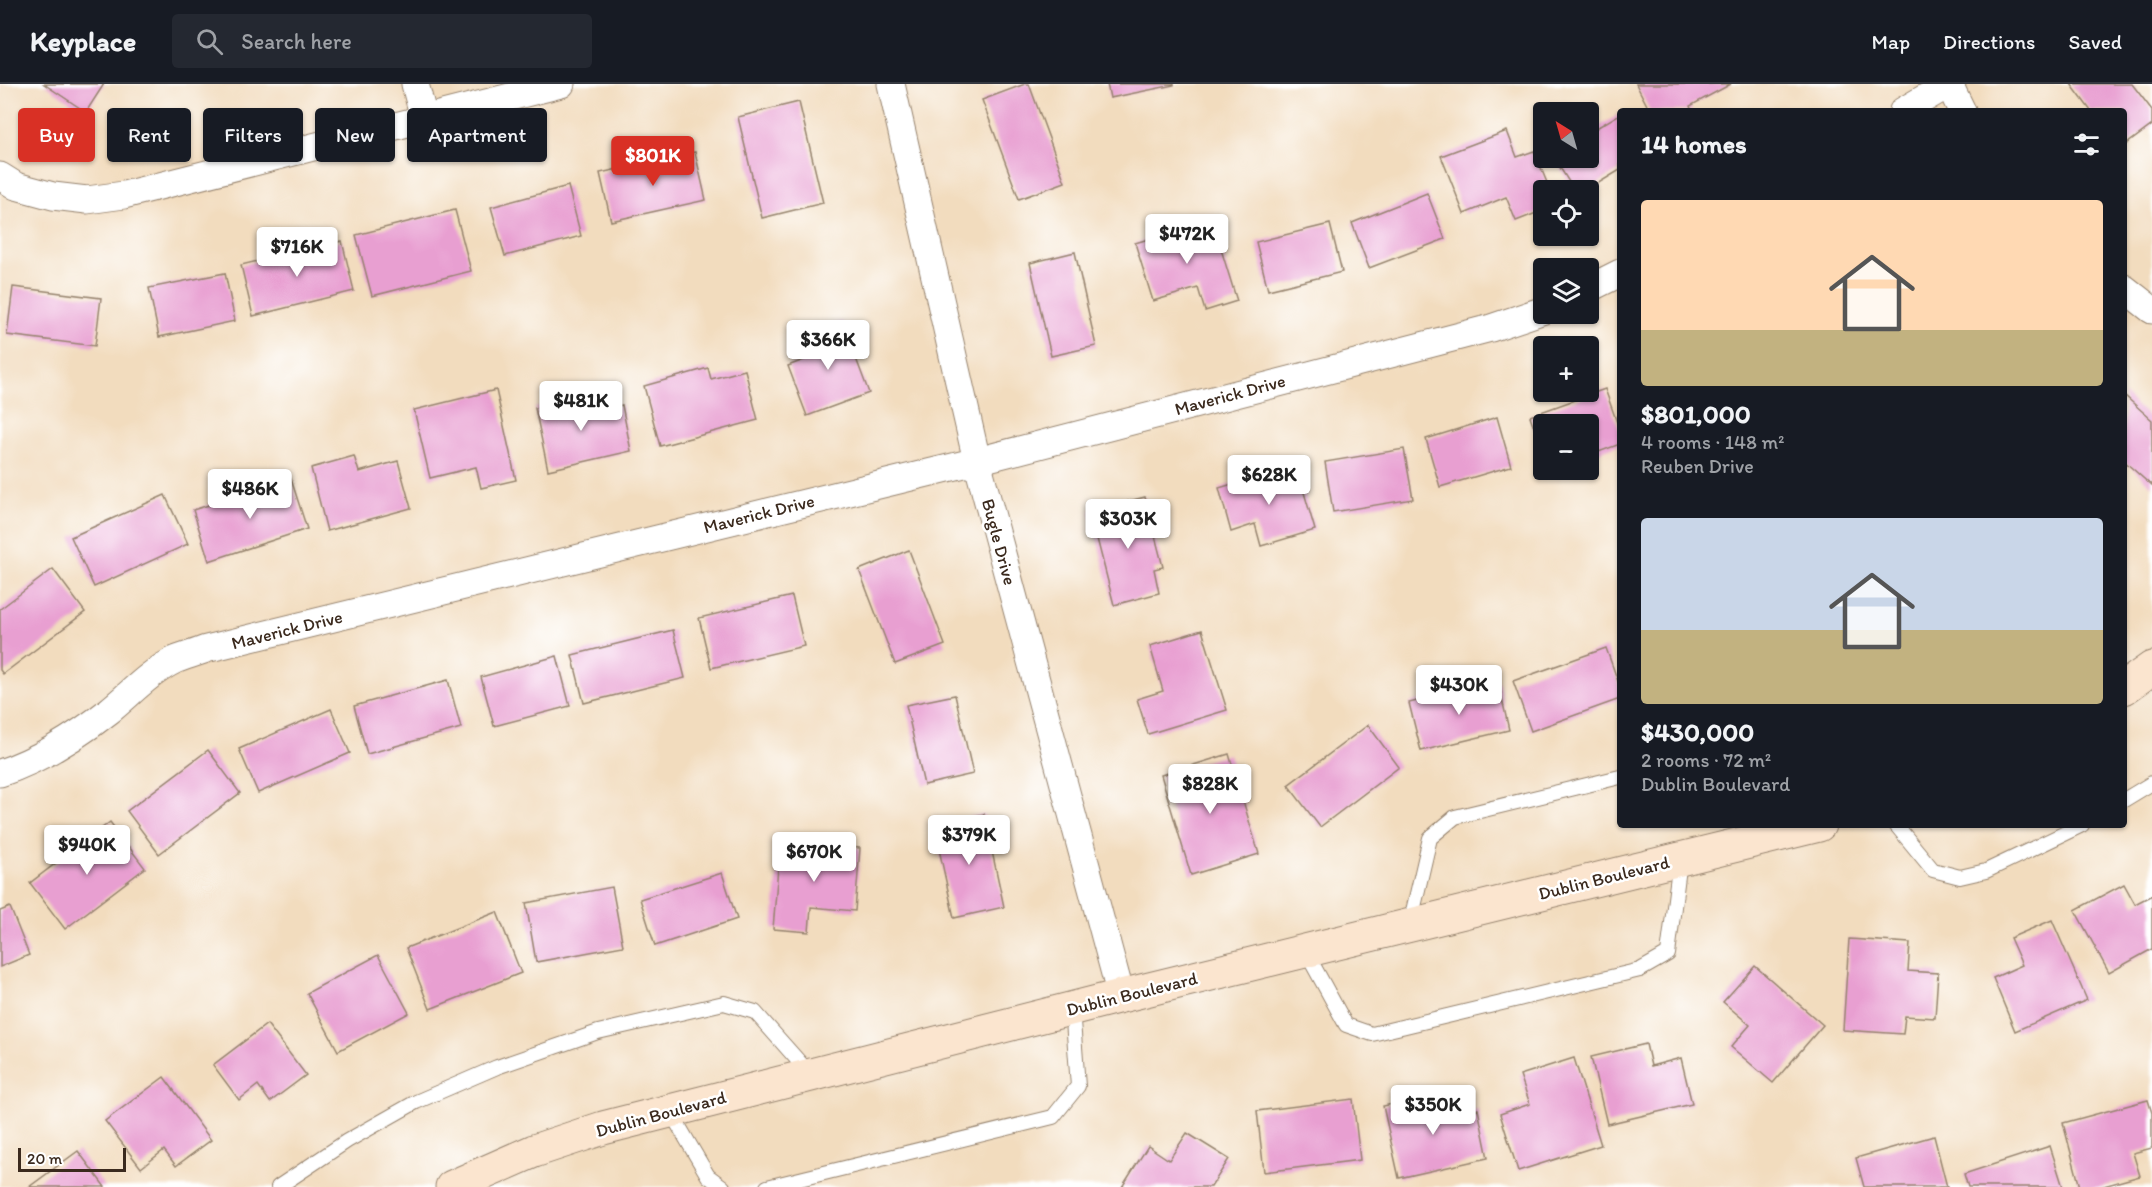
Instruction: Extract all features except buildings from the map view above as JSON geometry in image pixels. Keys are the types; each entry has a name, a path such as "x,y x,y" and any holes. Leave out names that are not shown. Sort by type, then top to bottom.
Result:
{"main road":[{"path":"2127,686 2152,668"},
{"name":"Dublin Boulevard","path":"452,1187 534,1150 603,1128 1072,1008 1807,828"}],"street":[{"path":"415,84 421,108"},
{"path":"464,108 561,84"},
{"name":"Bugle Drive","path":"891,84 977,461 1121,996"},
{"path":"1908,108 1949,84 1961,108"},
{"path":"0,176 16,186 53,196 87,200 124,195 407,122"},
{"path":"1599,284 1617,274"},
{"path":"2127,290 2152,310"},
{"name":"Maverick Drive","path":"0,773 21,766 64,742 107,713 148,678 174,660 206,650 977,461 1491,328 1533,314"}],"lane":[{"path":"1409,926 1430,838 1455,817 1617,778"},
{"path":"2127,798 2152,783"},
{"path":"1899,828 1934,870 1960,877 1986,871 2076,828"},
{"path":"1306,951 1346,1025 1372,1034 1617,976 1640,970 1668,954 1680,860"},
{"path":"278,1187 347,1141 416,1102 497,1067 598,1032 724,1003 755,1012 812,1075"},
{"path":"767,1187 1053,1117 1078,1086 1072,1008"},
{"path":"670,1111 708,1176 723,1187"}]}
